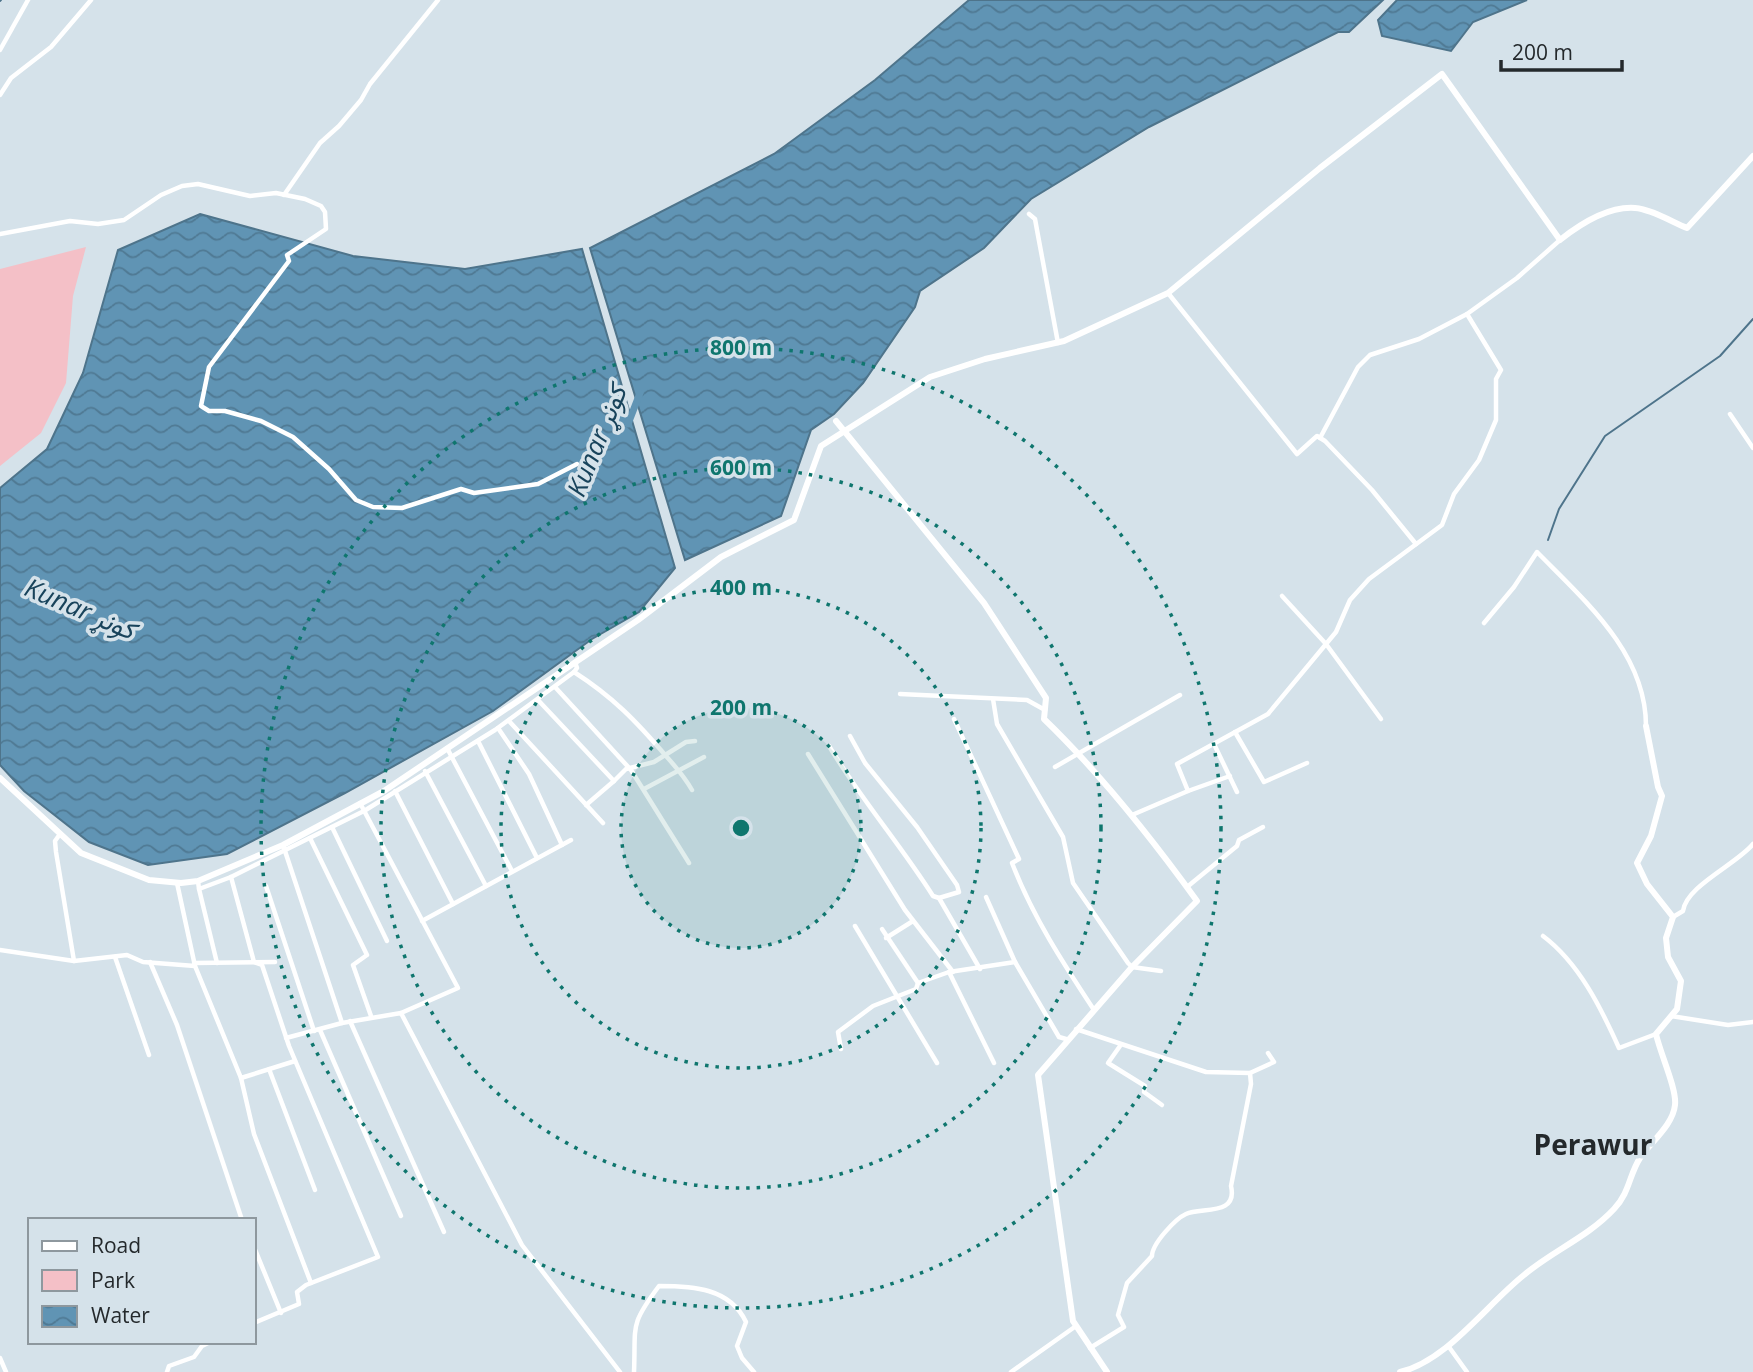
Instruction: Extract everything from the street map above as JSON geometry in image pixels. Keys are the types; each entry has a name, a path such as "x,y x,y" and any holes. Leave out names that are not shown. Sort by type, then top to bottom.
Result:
{"street":[{"path":"0,50 27,0"},
{"path":"0,94 11,78 51,47 92,0"},
{"path":"284,195 320,143 347,117 438,0"},
{"path":"0,778 81,853 149,880 199,885 231,877 360,803 447,748 575,662 721,557 794,520 821,446 930,377 985,359 1058,342 1168,293 1331,160 1443,74 1560,240"},
{"path":"1320,438 1359,367 1370,355 1419,339 1467,314 1517,278 1560,240 1591,220 1635,208 1687,228 1753,156"},
{"path":"0,234 70,221 98,224 124,220 162,195 182,186 198,184 250,196 276,193 321,206 325,212 326,229 287,255 289,261 209,367 201,406 209,411 225,411 261,421 293,437 329,469 356,500 373,507 402,508 461,489 474,493 538,484 577,464"},
{"path":"1029,214 1035,219 1058,342"},
{"path":"1168,293 1297,454 1317,436 1320,438 1372,490 1416,544"},
{"path":"1188,791 1177,764 1268,714 1336,632 1350,600 1369,579 1442,525 1454,494 1479,460 1496,420 1496,379 1501,370 1467,314"},
{"path":"1730,414 1753,448"},
{"path":"836,421 984,604 1046,698 1044,719 1078,751 1132,815 1197,901 1132,967 1038,1074 1058,1202 1066,1287 1076,1326 1107,1372"},
{"path":"1483,623 1514,587 1537,552 1582,598 1629,655 1646,711 1646,726 1662,796 1651,836 1637,863 1647,884 1673,917"},
{"path":"1282,596 1326,644 1381,719"},
{"path":"199,885 310,838 364,811 425,771 478,741 538,700 575,672 575,662"},
{"path":"575,672 610,695 640,724 680,769 692,790"},
{"path":"555,687 631,769 689,863"},
{"path":"900,694 1027,700 1045,710"},
{"path":"1055,766 1180,695"},
{"path":"993,698 996,724 1063,837 1073,883 1132,967 1161,971"},
{"path":"538,700 614,781"},
{"path":"954,719 1019,859 1012,863 1034,911 1050,944 1095,1011"},
{"path":"508,721 603,823"},
{"path":"498,728 529,774 562,845"},
{"path":"1235,732 1264,782 1307,763"},
{"path":"828,746 933,896 939,898 959,892 957,885 917,827 865,763 850,736"},
{"path":"478,741 537,858"},
{"path":"586,805 626,768 631,769 666,756 686,742 695,741"},
{"path":"1214,744 1237,792"},
{"path":"447,748 512,871"},
{"path":"808,754 913,921 951,972 995,1063"},
{"path":"644,789 704,757"},
{"path":"425,771 486,886"},
{"path":"1132,815 1230,776"},
{"path":"395,791 453,904"},
{"path":"286,1038 371,1016 401,1013 458,988 360,803"},
{"path":"332,827 387,941"},
{"path":"1187,887 1237,846 1240,840 1263,827"},
{"path":"60,834 55,841 56,852 74,961"},
{"path":"310,838 367,956 353,965 371,1016"},
{"path":"422,921 571,841"},
{"path":"1543,936 1562,952 1598,1003 1619,1048 1656,1034 1677,1009 1681,981 1668,957 1666,938 1673,917 1683,911 1684,904 1705,883 1737,861 1753,844"},
{"path":"284,847 342,1023"},
{"path":"231,877 254,962"},
{"path":"177,883 194,965 241,1078 254,1134 311,1283"},
{"path":"199,885 217,962"},
{"path":"266,886 317,1030 401,1216"},
{"path":"986,897 1015,962 1059,1037 1066,1039"},
{"path":"939,898 980,969"},
{"path":"886,938 913,921"},
{"path":"855,926 937,1063"},
{"path":"882,929 918,983"},
{"path":"0,950 74,961 127,955 150,962 194,965 217,962 275,962"},
{"path":"115,957 149,1055"},
{"path":"150,962 177,1025 241,1218"},
{"path":"254,962 262,965 286,1038 378,1257 311,1283 298,1291 300,1304 256,1322"},
{"path":"918,983 951,972 1015,962"},
{"path":"841,1049 838,1032 873,1006 916,989 918,983"},
{"path":"401,1013 522,1245 620,1372"},
{"path":"1670,1016 1728,1025 1753,1023"},
{"path":"350,1021 444,1232"},
{"path":"1076,1029 1120,1046 1206,1072 1250,1073 1273,1062 1268,1054"},
{"path":"1400,1372 1449,1347 1473,1320 1525,1273 1590,1229 1627,1194 1638,1161 1672,1116 1675,1104 1672,1082 1662,1063 1656,1034"},
{"path":"1120,1046 1108,1063 1145,1086 1144,1092 1162,1105"},
{"path":"241,1078 295,1060"},
{"path":"269,1069 315,1190"},
{"path":"1089,1349 1124,1327 1118,1315 1127,1283 1152,1256 1152,1251 1164,1234 1186,1214 1220,1209 1226,1205 1232,1192 1251,1084 1250,1073"},
{"path":"256,1252 281,1313"},
{"path":"634,1372 632,1347 637,1316 659,1286 689,1286 722,1296 741,1310 746,1322 737,1346 741,1358 754,1372"},
{"path":"1010,1372 1076,1326"},
{"path":"167,1372 169,1366 194,1357 206,1344"},
{"path":"1449,1347 1467,1372"},
{"path":"0,1358 6,1372"}],"green space":[{"path":"86,247 73,296 66,383 41,433 0,466 0,269"}],"water":[{"path":"969,0 1383,0 1349,32 1338,32 1149,127 1031,199 984,248 920,291 915,307 863,383 834,414 811,430 781,516 685,560 590,248 774,154 875,80"},
{"path":"1397,0 1527,0 1473,22 1451,51 1382,36 1378,20"},
{"path":"200,214 353,256 465,269 582,249 675,568 639,612 592,639 493,711 345,793 227,854 148,865 89,842 24,791 0,765 0,488 47,449 83,373 118,250"}],"waterway":[{"path":"1548,540 1559,509 1605,436 1720,356 1753,319"},
{"name":"Kunar کونړ","path":"628,424 640,393"}],"district":[{"name":"Perawur","path":"1593,1145"}]}
